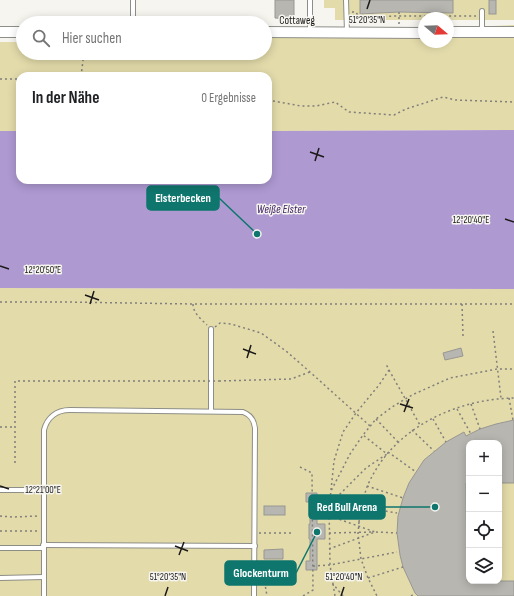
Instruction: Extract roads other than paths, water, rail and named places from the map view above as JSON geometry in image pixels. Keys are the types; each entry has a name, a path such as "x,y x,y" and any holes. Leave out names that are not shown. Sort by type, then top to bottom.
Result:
{"street":[{"path":"0,32 16,32"},
{"name":"Cottaweg","path":"272,32 418,32"},
{"path":"454,32 514,32"}],"lane":[{"path":"133,0 133,16"},
{"path":"310,0 310,32"},
{"path":"346,0 347,33"},
{"path":"482,14 482,32"},
{"path":"210,411 211,329"},
{"path":"44,596 44,430 50,418 65,410 243,412 251,416 255,424 254,596"},
{"path":"0,490 43,490"},
{"path":"0,548 255,546"},
{"path":"0,578 44,577"}],"water":[{"name":"Weiße Elster","path":"514,130 514,289 0,288 0,131 16,131 16,184 272,184 272,131"}],"place":[{"name":"Elsterbecken","path":"257,234"},
{"name":"Red Bull Arena","path":"435,507"},
{"name":"Glockenturm","path":"317,532"}]}
